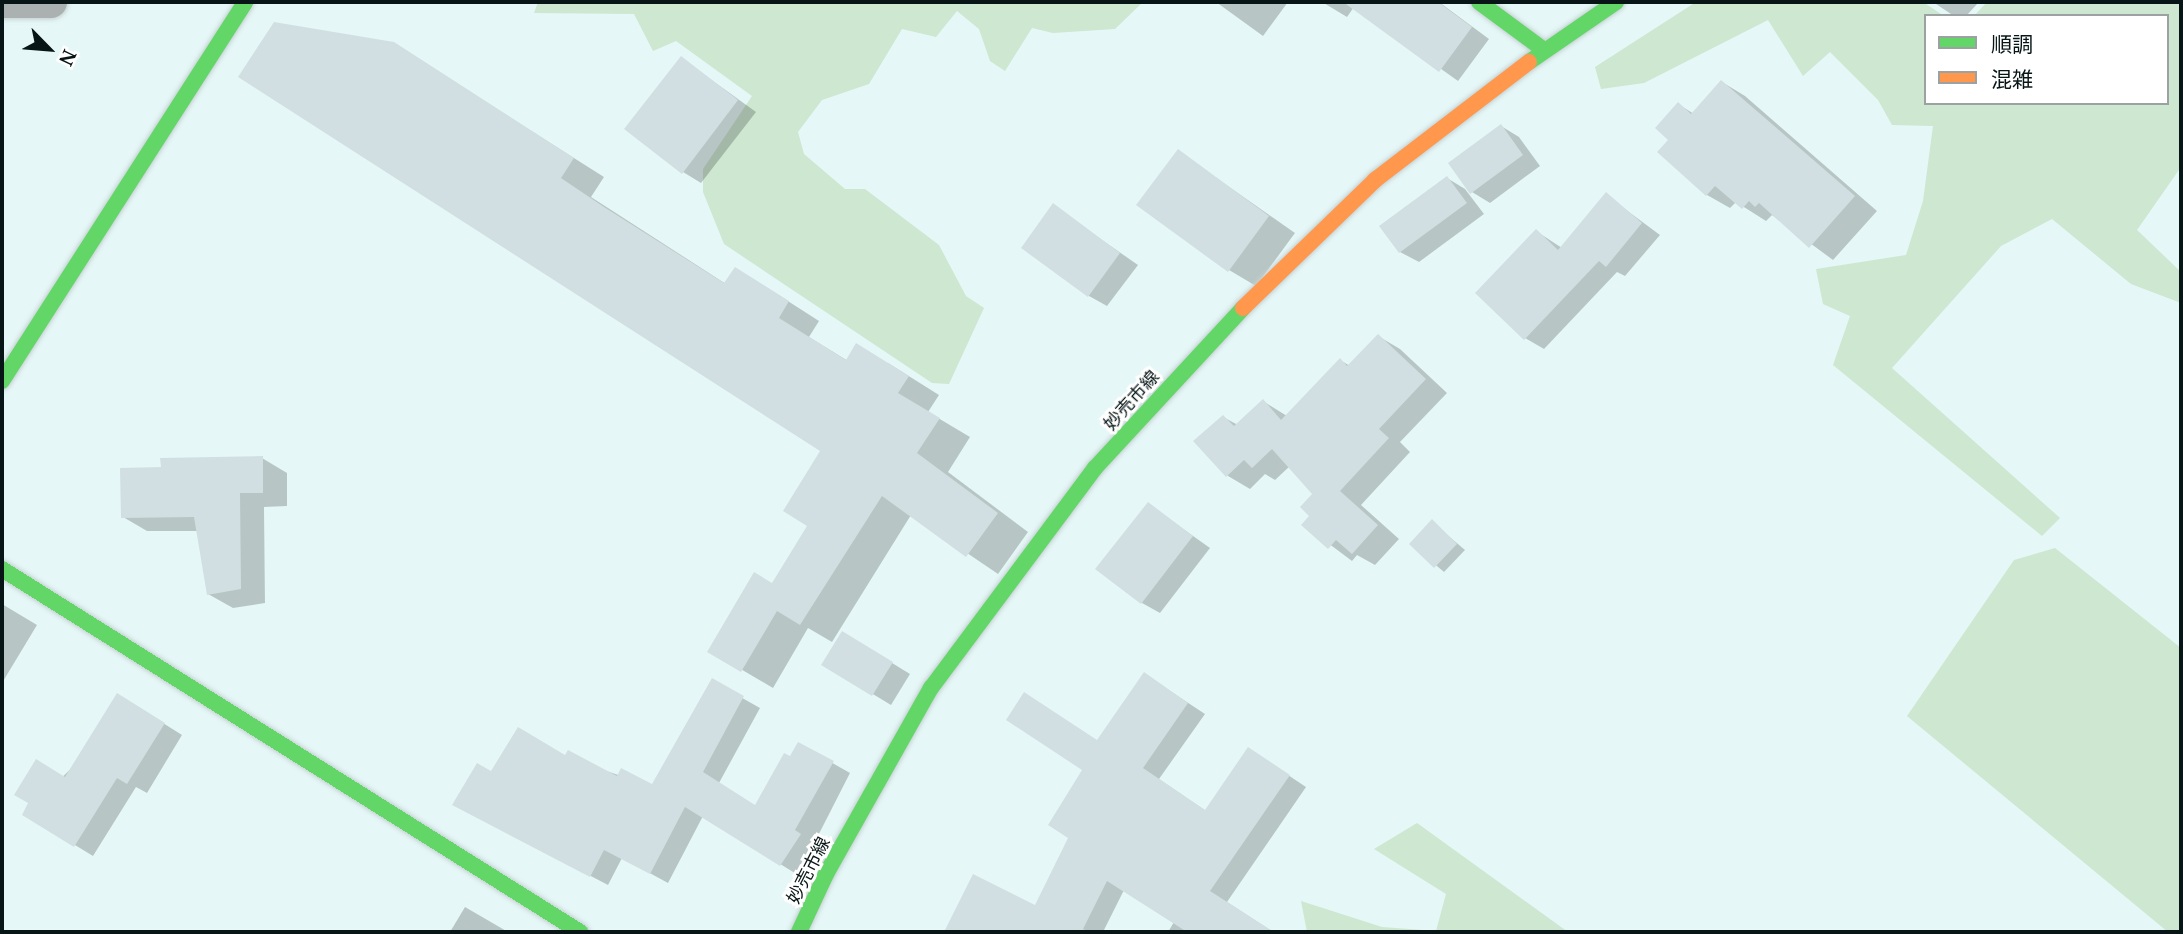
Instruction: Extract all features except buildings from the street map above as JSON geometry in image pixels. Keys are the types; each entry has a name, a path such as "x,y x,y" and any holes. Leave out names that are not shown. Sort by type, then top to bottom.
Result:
{"main road":[{"path":"2,381 245,2"},
{"path":"1479,2 1544,50"},
{"name":"妙売市線","path":"799,932 825,874 930,688 1095,468 1220,330 1375,180 1544,50 1616,2"},
{"path":"2,569 580,932"}],"street":[{"path":"2,2 51,2"}],"green space":[{"path":"538,2 1143,2 1115,29 1053,33 1032,28 1005,71 990,61 979,29 957,11 936,37 902,29 869,84 822,100 798,132 804,154 845,189 865,189 939,245 966,296 984,308 949,384 932,383 724,244 703,192 703,169 752,96 676,41 653,51 634,14 534,13"},
{"path":"1696,2 1923,2 1941,14 1924,14 1924,105 2169,105 2169,14 1976,14 1987,2 2181,2 2181,167 2137,230 2181,272 2181,303 2131,284 2052,219 2001,246 1892,368 2060,518 2042,536 1833,365 1850,316 1823,304 1816,269 1906,255 1923,201 1933,126 1892,125 1878,100 1830,52 1803,76 1768,20 1644,83 1601,89 1595,67"},
{"path":"2055,548 2181,648 2181,932 2168,932 1907,716 2014,560"},
{"path":"1417,823 1568,932 1307,932 1301,901 1382,927 1436,931 1446,894 1374,849"}],"traffic: fast":[{"path":"2,381 245,2"},
{"path":"1479,2 1544,50"},
{"path":"1529,62 1616,2"},
{"path":"799,932 826,874 931,688 1095,468 1243,308"},
{"path":"2,569 580,932"}],"traffic: slow":[{"path":"1243,308 1375,180 1529,62"}]}
